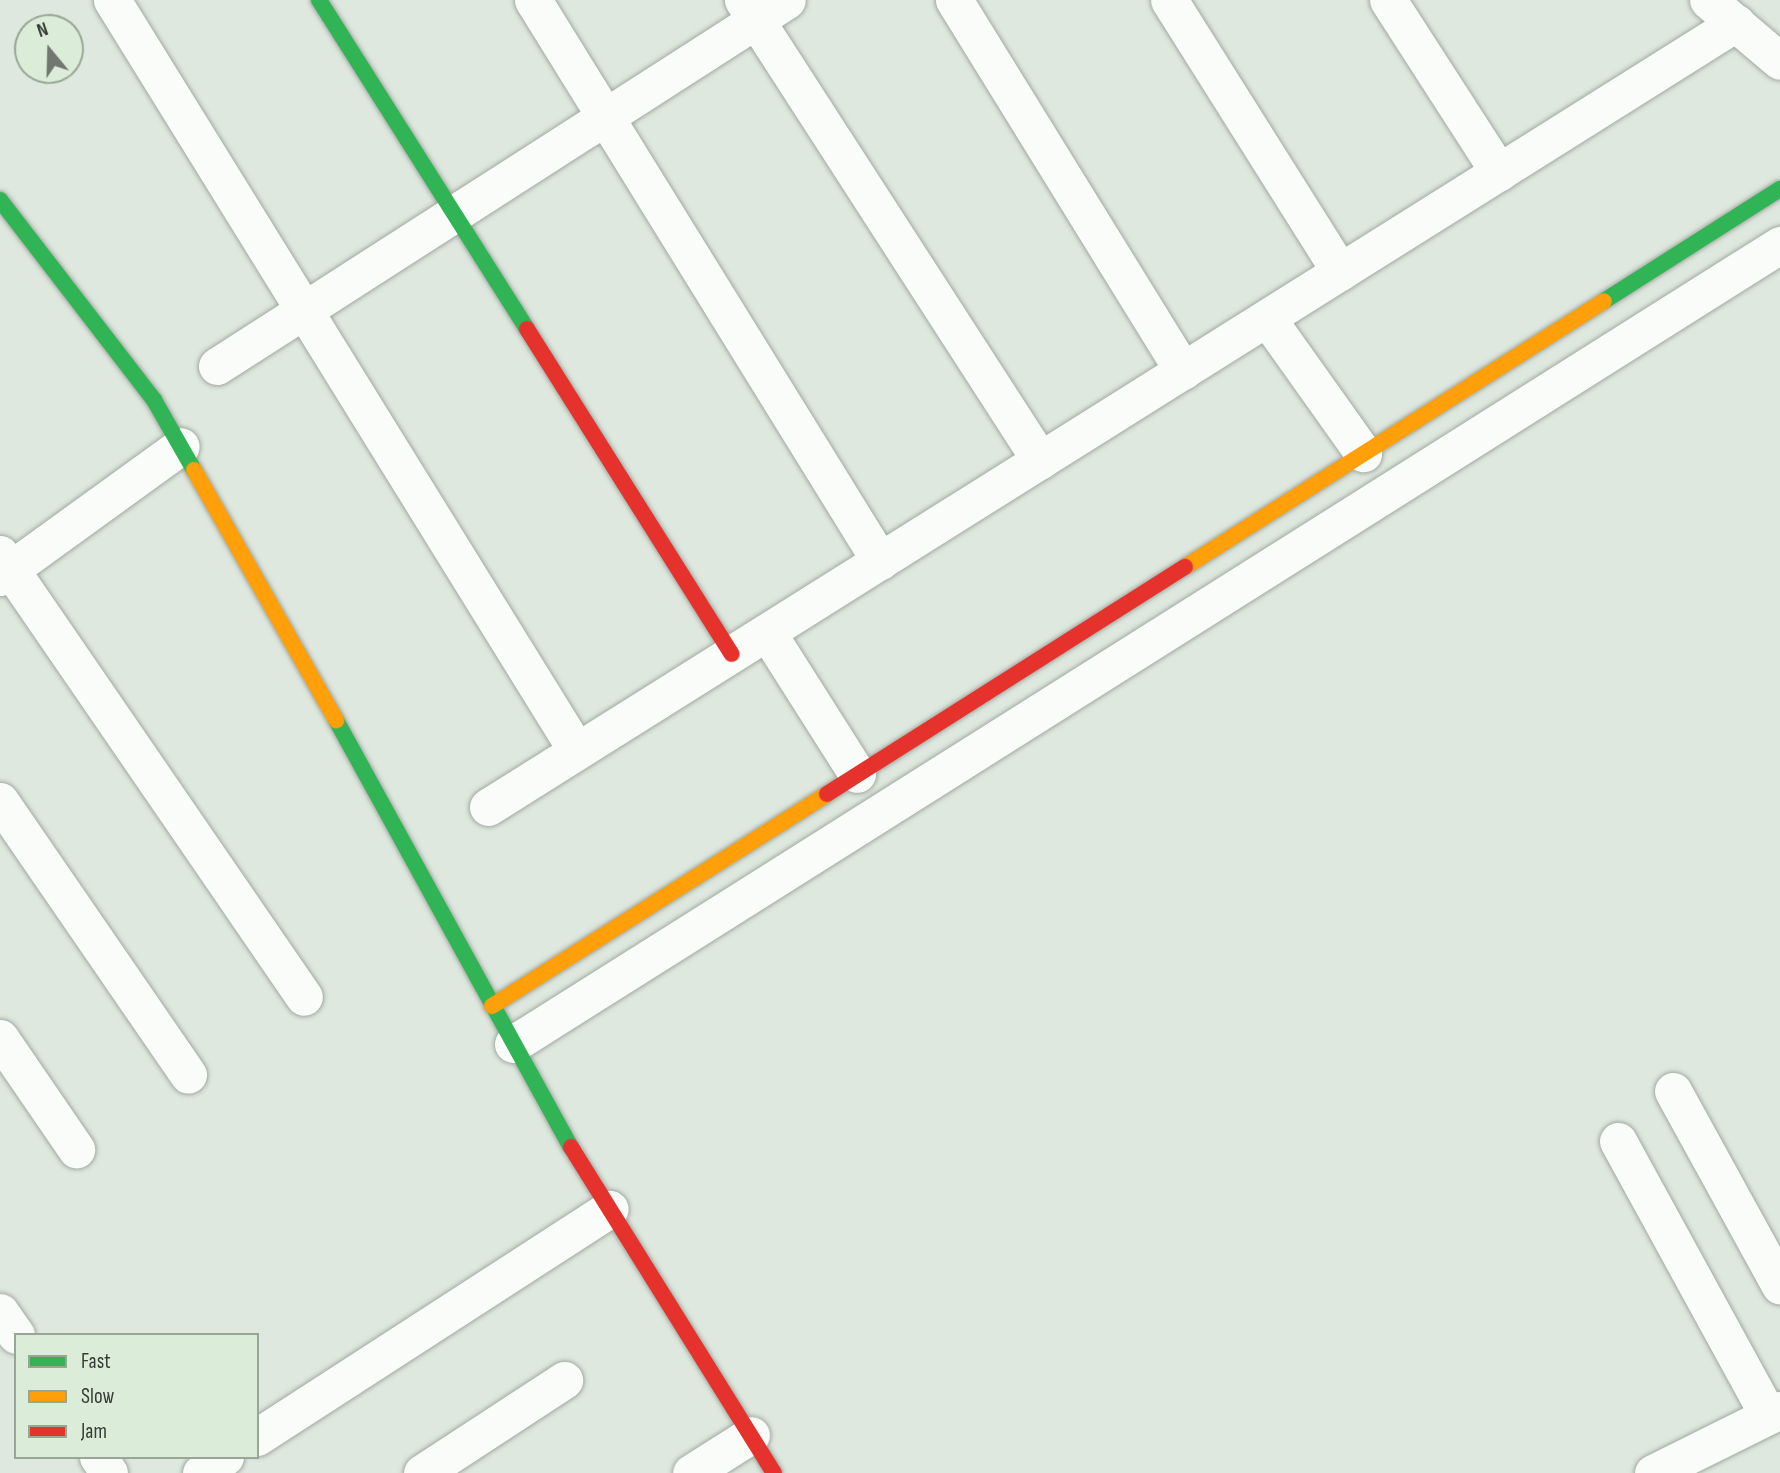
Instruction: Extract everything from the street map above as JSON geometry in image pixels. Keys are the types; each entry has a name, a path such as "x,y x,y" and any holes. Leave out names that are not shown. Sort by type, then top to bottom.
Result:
{"street":[{"path":"112,0 577,751"},
{"path":"319,0 732,654"},
{"path":"533,0 880,561"},
{"path":"217,366 605,117 750,10 787,0"},
{"path":"954,0 1184,370"},
{"path":"1170,0 1340,272"},
{"path":"1388,0 1499,172"},
{"path":"1708,0 1780,61"},
{"path":"750,10 1040,460"},
{"path":"488,807 1736,23"},
{"path":"492,1006 1780,189"},
{"path":"0,200 154,400 285,627 558,1126 774,1473"},
{"path":"513,1044 1780,245"},
{"path":"1267,318 1363,453"},
{"path":"1399,430 1428,467"},
{"path":"181,446 4,567 304,997"},
{"path":"766,632 858,774"},
{"path":"993,688 1018,726"},
{"path":"0,801 188,1075"},
{"path":"0,1038 76,1149"},
{"path":"1673,1091 1780,1286"},
{"path":"1618,1141 1774,1412 1653,1473"},
{"path":"259,1436 610,1209"},
{"path":"0,1312 15,1333"},
{"path":"422,1473 564,1380"},
{"path":"691,1473 751,1435"},
{"path":"201,1473 222,1459"}],"traffic: fast":[{"path":"319,0 527,329"},
{"path":"1604,301 1780,189"},
{"path":"0,200 154,400 194,470"},
{"path":"336,720 571,1147"}],"traffic: slow":[{"path":"1185,567 1604,301"},
{"path":"194,470 336,720"},
{"path":"492,1006 827,794"}],"traffic: jam":[{"path":"527,329 732,654"},
{"path":"827,794 1185,567"},
{"path":"571,1147 774,1473"}]}
